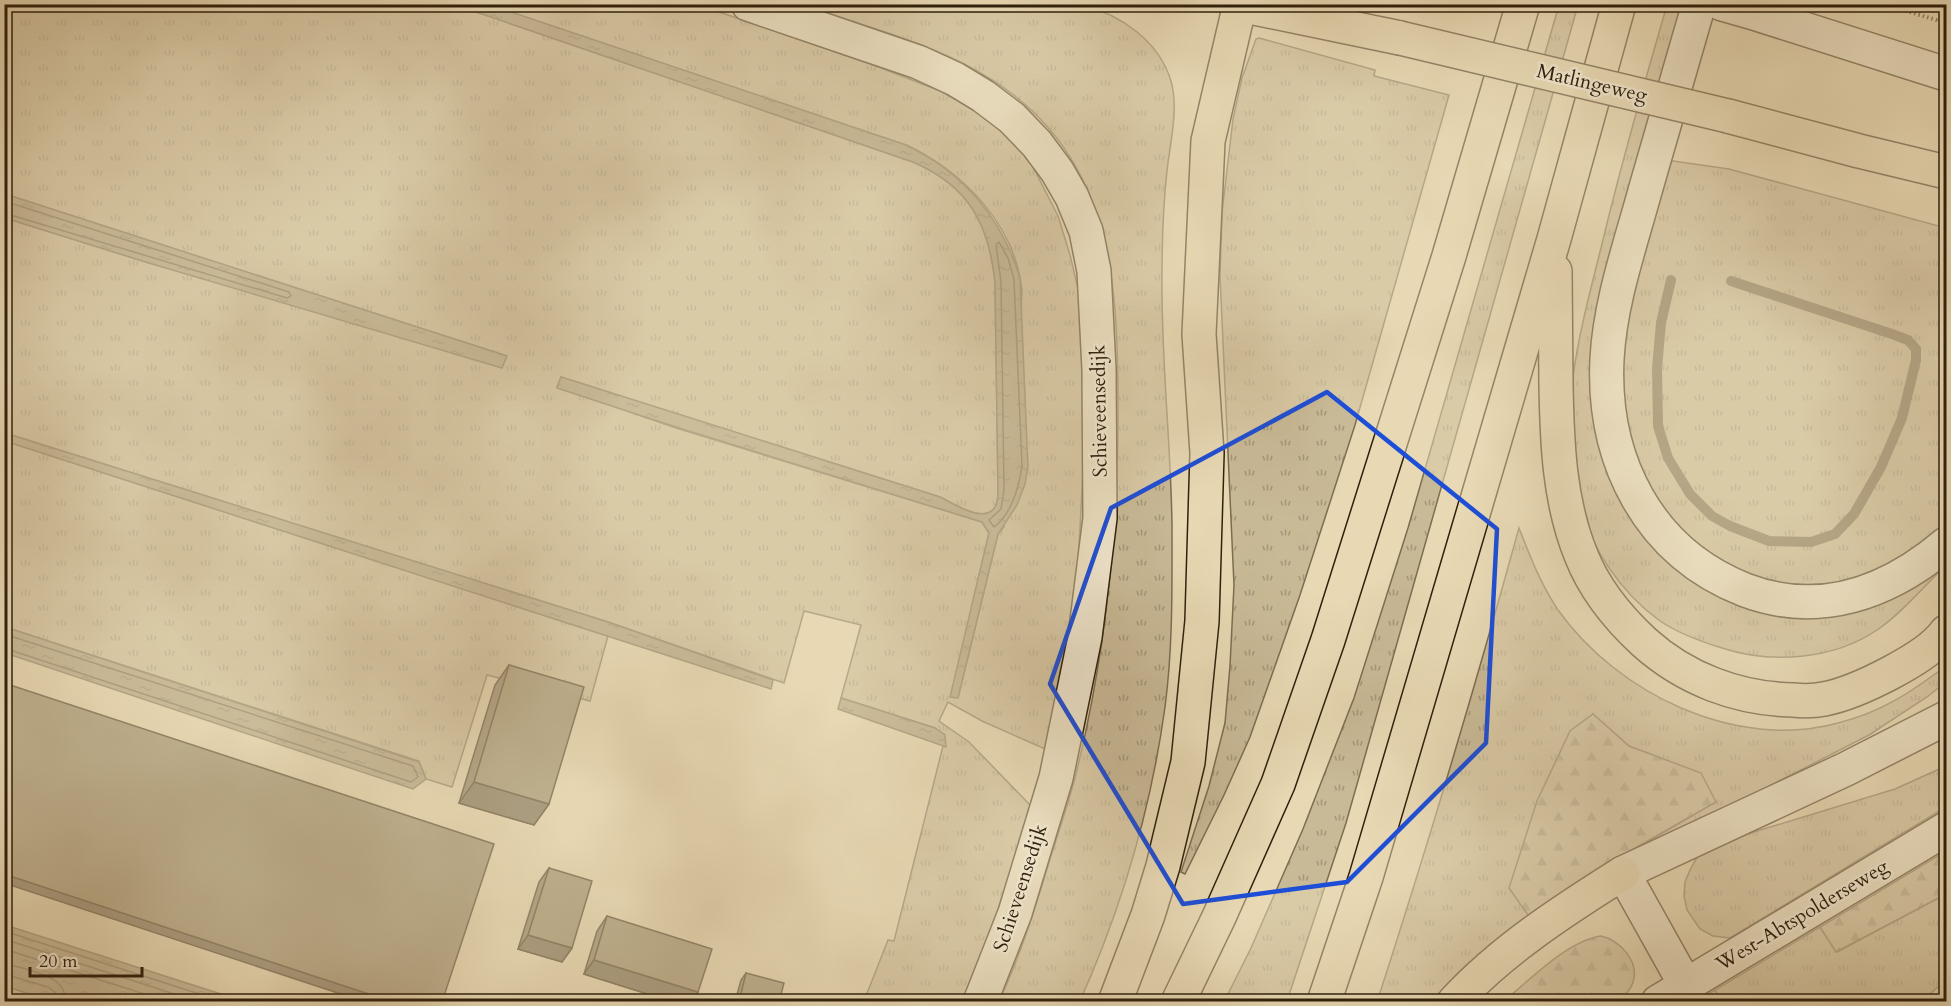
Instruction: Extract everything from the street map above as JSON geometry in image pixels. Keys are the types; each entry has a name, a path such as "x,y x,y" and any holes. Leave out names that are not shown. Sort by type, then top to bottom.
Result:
{"highway":[{"path":"1178,1002 1219,917 1278,784 1328,640 1449,256 1523,4"},
{"path":"1324,1002 1370,866 1554,239 1619,4"},
{"path":"1115,1002 1148,915 1163,866 1190,750 1202,621 1207,453 1199,334 1208,141 1239,5"},
{"name":"Matlingeweg","path":"1239,5 1400,38 1728,116 1947,172"},
{"path":"1554,239 1557,437 1560,477 1581,555 1595,583 1617,615 1635,634 1663,660 1698,680 1768,700 1798,700 1824,699 1856,689 1921,654 1947,632"},
{"path":"1454,1002 1533,933 1568,907 1623,873"}],"street":[{"name":"Schieveensedijk","path":"748,4 918,62 955,79 983,96 1012,118 1037,144 1067,188 1086,231 1094,271 1098,350 1100,518 1085,637 1056,778 1015,913 980,1002"},
{"path":"1699,4 1615,299 1607,358 1607,398 1615,443 1625,476 1640,504 1662,534 1689,558 1716,576 1747,590 1785,600 1821,602 1852,597 1890,581 1932,556 1947,544"},
{"path":"1722,4 1947,74"},
{"path":"1685,984 1623,873 1845,769 1947,717"},
{"name":"West-Abtspolderseweg","path":"1658,1002 1947,829"}],"path":[{"path":"1884,4 1947,23"},
{"path":"1939,21 1944,12 1941,4"}],"highlighted area":[{"path":"1327,392 1497,529 1486,743 1347,882 1183,904 1050,684 1111,508"}],"green space":[{"path":"5,4 456,5 913,162 949,183 973,209 981,225 988,242 995,282 998,493 997,503 992,511 985,514 970,512 940,497 561,377 557,387 676,428 982,522 989,533 975,593 958,698 998,534 1004,527 1022,292 1018,268 1010,245 998,224 967,186 948,170 906,145 490,5 699,5 876,66 940,91 966,105 1013,142 1032,165 1058,216 1079,293 1085,433 1078,566 1061,675 1045,749 982,721 948,702 939,721 969,742 1032,807 990,934 962,1001 864,1001 888,940 894,941 945,738 935,728 841,698 861,625 804,611 784,683 608,622 5,433 5,218 149,263 507,356 5,194"},
{"path":"802,5 1083,5 1111,15 1137,32 1158,54 1171,81 1174,115 1167,171 1162,264 1163,339 1172,526 1172,617 1168,684 1152,783 1133,857 1109,930 1080,1001 999,1001 1028,930 1071,792 1087,724 1103,630 1113,535 1118,392 1113,292 1101,227 1090,196 1075,166 1056,137 1031,109 1002,87 972,68 906,39"},
{"path":"1559,5 1578,5 1346,823 1287,1001 1224,1002 1251,948 1303,829 1354,698 1408,528"},
{"path":"1667,5 1688,5 1633,194 1612,469 1755,606 1938,569 1937,574 1908,604 1877,630 1841,648 1822,653 1781,657 1741,653 1698,640 1660,621 1632,596 1608,567 1590,533 1578,498 1571,408 1573,377 1579,343 1617,184"},
{"path":"1256,39 1375,70 1374,76 1449,95 1355,425 1300,595 1250,737 1185,874 1181,872 1209,786 1225,723 1234,585 1220,276 1222,213 1233,119 1242,78"},
{"path":"1666,160 1729,169 1946,228 1946,529 1894,570 1798,591 1696,555 1640,484 1621,399 1627,301"},
{"path":"5,441 608,636 590,701 487,675 452,787 426,779 419,761 5,627"},
{"path":"1519,528 1546,591 1558,610 1583,640 1613,667 1646,690 1682,708 1720,722 1760,729 1799,730 1838,723 1869,713 1895,700 1946,666 1946,682 1869,735 1719,812 1469,971 1437,1001 1377,1002 1433,825","holes":["1593,714 1629,746 1663,761 1716,802 1563,891"]},
{"path":"1593,714 1629,746 1701,773 1716,802 1588,875 1528,915 1509,888 1537,801 1570,731"},
{"path":"1946,766 1946,807 1730,938 1713,936 1700,929 1687,910 1684,896 1685,882 1696,859 1708,846 1895,789"},
{"path":"1946,851 1946,894 1836,952 1820,927"},
{"path":"1946,894 1946,980 1922,1001 1720,1001 1715,990 1820,927 1837,952"},
{"path":"1601,936 1615,942 1631,959 1634,974 1632,985 1620,1001 1504,1001 1562,953 1588,939"},
{"path":"5,986 51,1001 5,1001"},
{"path":"1715,990 1720,1001 1696,1001"}],"water":[{"path":"456,5 490,5 906,145 945,169 978,199 1003,236 1020,278 1028,467 1025,484 1017,505 998,534 958,698 950,697 989,533 982,522 557,388 561,377 940,497 978,514 992,511 997,503 998,493 995,282 988,242 973,209 949,183 913,162"},
{"path":"5,194 507,356 502,368 5,218"},
{"path":"5,433 608,622 773,680 771,689 5,441"},
{"path":"5,627 419,762 426,779 413,789 5,653"},
{"path":"841,698 935,728 945,735 946,747 838,709"},
{"path":"5,925 243,1001 51,1001 5,986"}],"building":[{"path":"509,665 584,687 549,804 474,782"},
{"path":"4,683 494,844 442,1002 393,1002 4,874"},
{"path":"549,868 592,881 572,948 528,935"},
{"path":"607,916 712,949 698,992 594,960"},
{"path":"746,973 784,983 779,1002 739,1002"}],"waterway":[{"path":"1671,280 1661,323 1657,368 1658,426 1668,458 1690,494 1712,516 1730,526 1769,541 1811,542 1835,534 1854,514 1881,467 1902,418 1916,360 1916,349 1908,340 1892,334 1731,281"}]}
